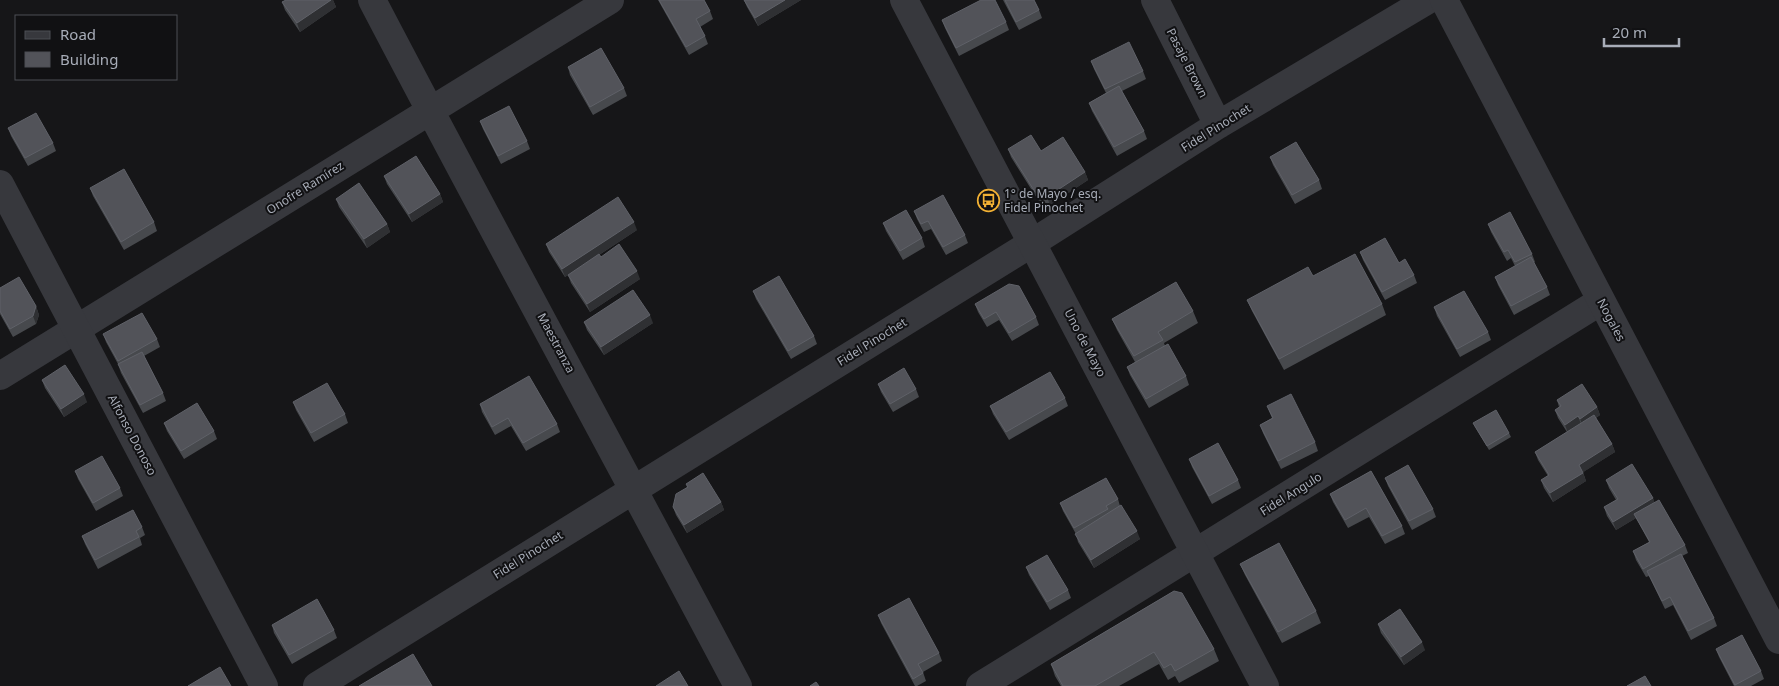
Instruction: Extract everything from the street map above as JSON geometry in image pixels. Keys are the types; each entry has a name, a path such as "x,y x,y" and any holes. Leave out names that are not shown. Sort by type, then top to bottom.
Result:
{"street":[{"name":"Maestranza","path":"372,0 738,686"},
{"name":"Onofre Ramírez","path":"0,376 610,0"},
{"name":"Uno de Mayo","path":"904,0 1265,686"},
{"name":"Pasaje Brown","path":"1155,0 1218,125"},
{"name":"Fidel Pinochet","path":"317,686 1032,243 1218,125 1428,0"},
{"name":"Nogales","path":"1444,0 1779,640"},
{"name":"Alfonso Donoso","path":"0,184 264,686"},
{"name":"Fidel Angulo","path":"980,686 1601,301"}],"building":[{"path":"286,0 331,0 297,23 282,2"},
{"path":"659,0 704,0 710,11 696,19 705,36 686,47"},
{"path":"744,0 785,0 755,18"},
{"path":"981,0 995,0 1006,22 956,48 942,20"},
{"path":"1005,0 1034,0 1039,10 1016,22"},
{"path":"1129,42 1143,71 1105,89 1091,61"},
{"path":"601,48 624,88 590,107 568,67"},
{"path":"1119,86 1144,131 1114,147 1089,103"},
{"path":"509,106 527,141 498,156 480,121"},
{"path":"36,113 53,143 25,158 8,128"},
{"path":"1031,135 1041,151 1063,137 1085,172 1047,197 1035,192 1008,149"},
{"path":"1296,142 1319,180 1292,195 1270,157"},
{"path":"416,156 440,194 409,214 384,176"},
{"path":"124,169 154,222 121,242 90,188"},
{"path":"359,183 387,224 364,239 336,199"},
{"path":"943,195 965,235 943,247 928,221 921,224 914,211"},
{"path":"618,197 634,222 562,269 546,244"},
{"path":"906,210 922,238 900,251 883,223"},
{"path":"1510,212 1532,254 1515,262 1508,250 1504,252 1488,224"},
{"path":"1385,238 1399,263 1405,259 1414,275 1382,292 1360,252"},
{"path":"619,244 637,271 587,304 568,275 599,254 601,257"},
{"path":"1355,254 1382,304 1279,359 1247,300 1308,267 1313,276"},
{"path":"1531,257 1547,287 1511,306 1495,277"},
{"path":"779,276 814,336 788,351 753,291"},
{"path":"19,277 36,306 33,316 10,329 0,311 0,288"},
{"path":"1176,282 1193,311 1158,332 1163,340 1134,356 1112,319"},
{"path":"1009,284 1019,286 1036,317 1009,333 996,312 984,319 975,304"},
{"path":"633,290 650,315 601,347 584,322"},
{"path":"1464,291 1488,332 1457,349 1434,307"},
{"path":"142,313 157,339 118,361 103,334"},
{"path":"1168,344 1186,376 1146,399 1127,367"},
{"path":"142,352 163,393 140,405 118,364"},
{"path":"65,365 84,394 61,409 42,380"},
{"path":"904,368 916,389 890,404 878,384"},
{"path":"1050,372 1065,398 1006,432 990,406"},
{"path":"529,376 557,424 523,443 508,418 492,427 480,404"},
{"path":"327,383 345,414 311,433 293,402"},
{"path":"1582,384 1597,407 1580,419 1578,416 1565,425 1555,410 1561,406 1557,400"},
{"path":"1291,394 1315,442 1278,461 1260,425 1273,418 1267,406"},
{"path":"197,403 214,431 181,451 164,423"},
{"path":"1496,410 1509,433 1487,446 1473,423"},
{"path":"1594,415 1612,444 1579,465 1583,473 1550,493 1541,480 1549,475 1535,452"},
{"path":"1218,443 1238,480 1209,496 1189,459"},
{"path":"102,456 120,488 93,503 75,471"},
{"path":"1632,464 1653,498 1613,522 1604,507 1618,499 1606,480"},
{"path":"1408,465 1433,509 1409,521 1385,478"},
{"path":"1371,471 1402,526 1382,536 1366,508 1345,520 1330,494"},
{"path":"703,473 721,502 684,525 673,507 676,494 688,487 686,484"},
{"path":"1106,478 1118,499 1106,506 1108,509 1074,528 1060,503"},
{"path":"1659,500 1685,545 1643,569 1633,551 1650,542 1634,514"},
{"path":"1121,505 1137,531 1091,560 1075,534"},
{"path":"133,510 142,527 136,531 139,537 95,560 82,536"},
{"path":"1279,543 1316,611 1278,632 1240,564"},
{"path":"1681,554 1714,618 1688,631 1670,597 1662,601 1647,571"},
{"path":"1047,555 1068,590 1047,602 1026,567"},
{"path":"1174,591 1182,593 1214,649 1175,671 1171,664 1164,668 1154,652 1095,686 1063,686 1051,664"},
{"path":"909,598 939,653 918,664 923,673 913,679 878,615"},
{"path":"317,599 334,630 289,655 272,625"},
{"path":"1400,609 1422,642 1401,657 1378,624"},
{"path":"1742,635 1761,671 1735,685 1716,649"},
{"path":"413,654 432,686 359,686"},
{"path":"220,667 231,686 188,686"},
{"path":"679,671 688,686 656,686"},
{"path":"1645,676 1651,686 1627,686"},
{"path":"816,682 819,686 810,686"}],"place":[{"name":"1° de Mayo / esq. Fidel Pinochet","path":"988,201"}]}
